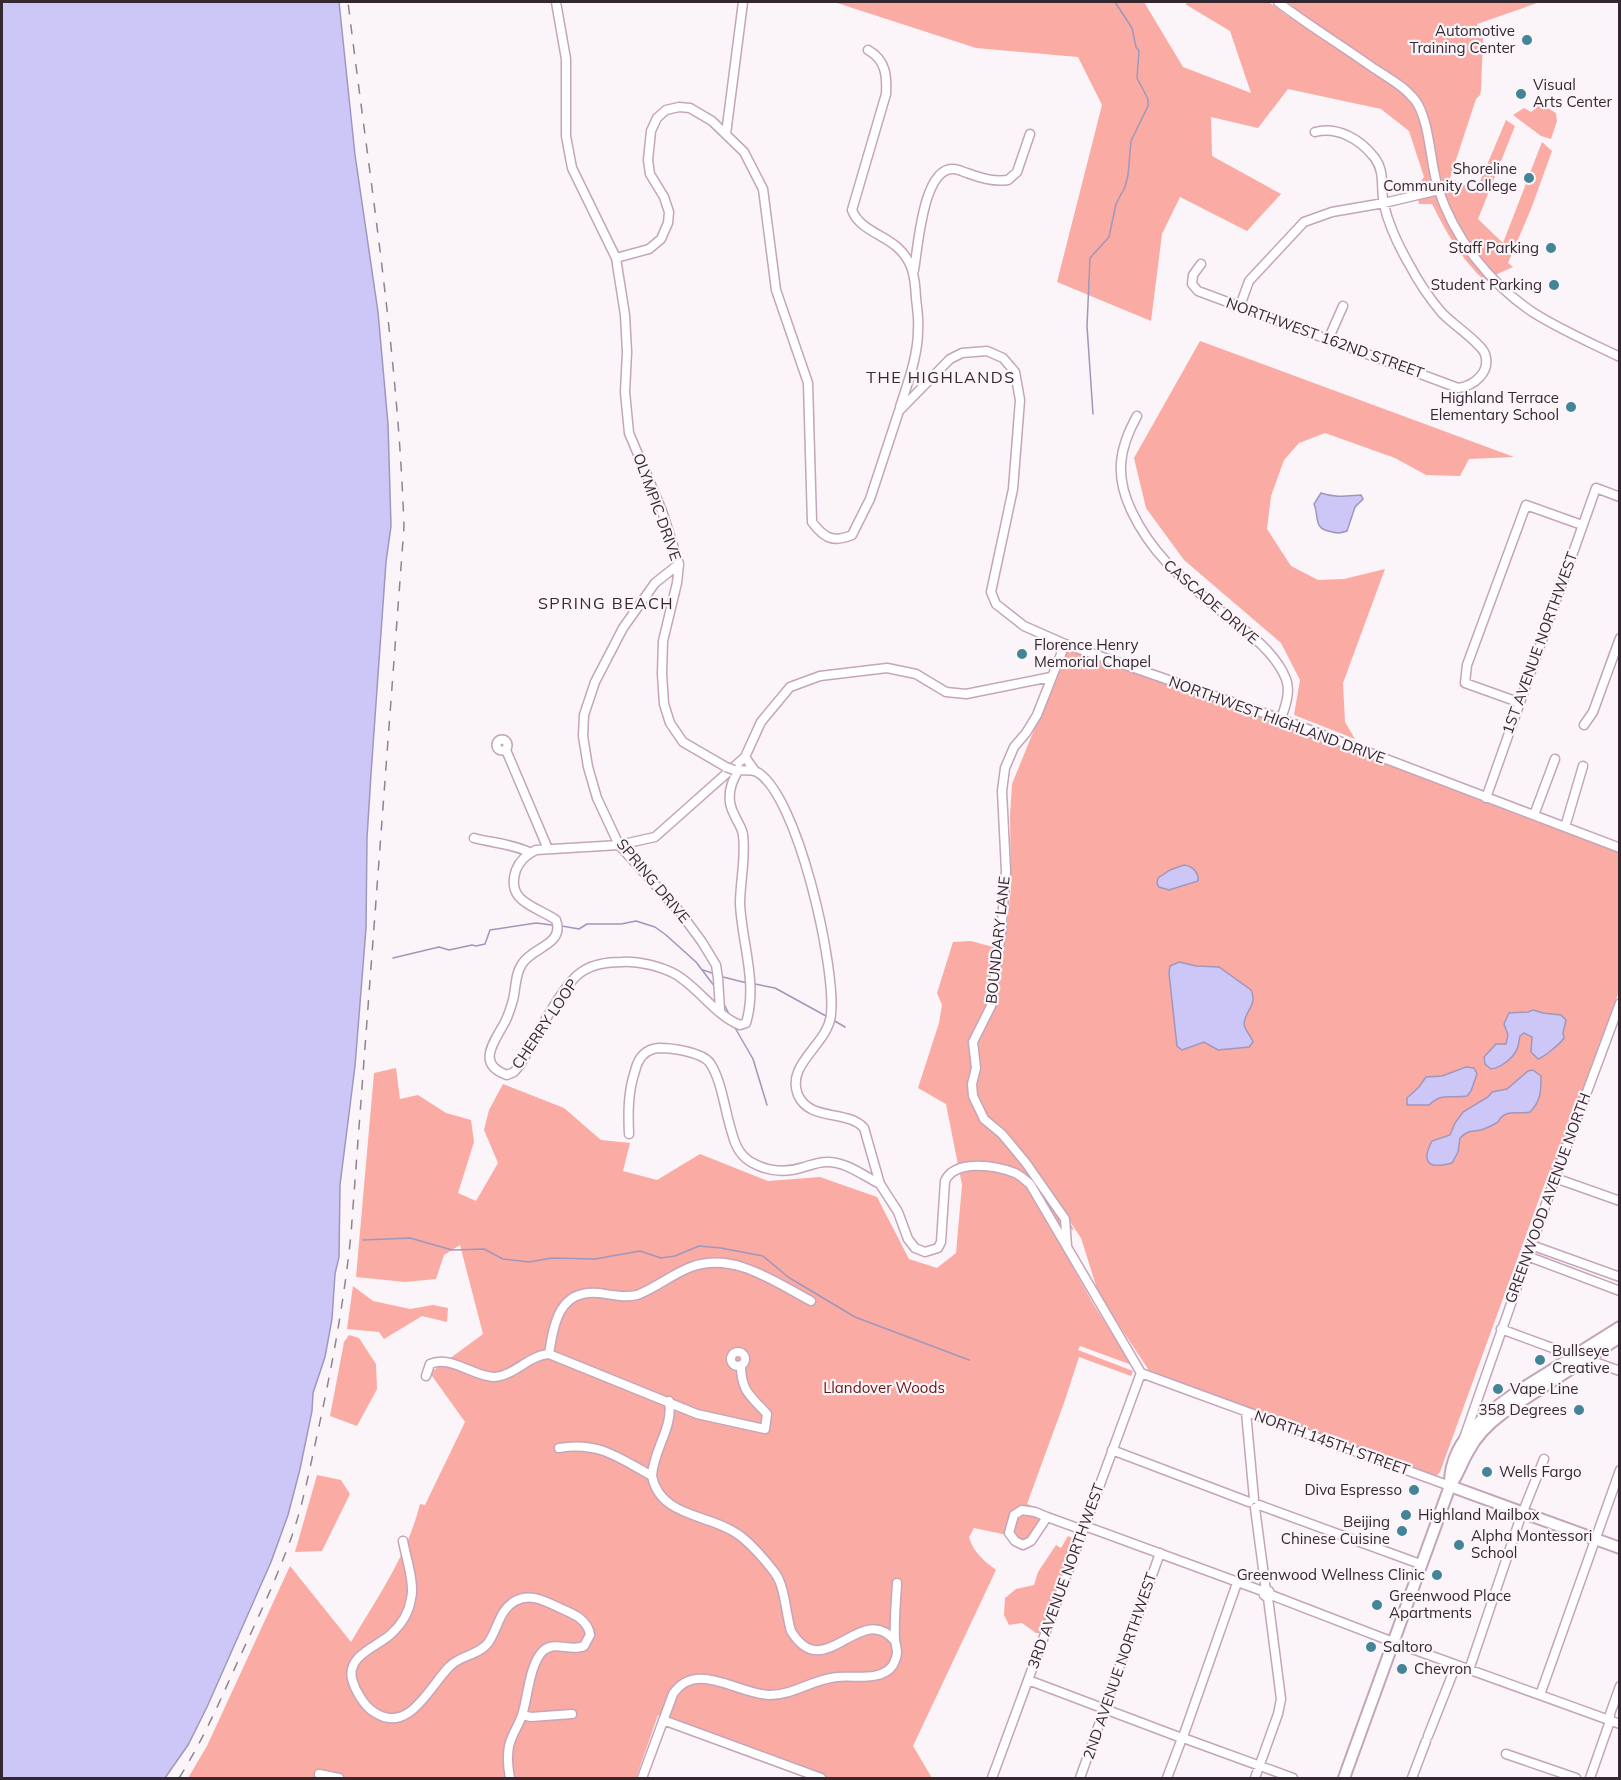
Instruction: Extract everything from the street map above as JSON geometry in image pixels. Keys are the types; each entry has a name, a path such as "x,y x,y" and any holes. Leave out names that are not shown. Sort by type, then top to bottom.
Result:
{"main road":[{"path":"1463,1444 1483,1418 1508,1398 1620,1327"},
{"path":"1481,1432 1503,1413 1620,1337"},
{"name":"GREENWOOD AVENUE NORTH","path":"1344,1779 1450,1486 1481,1432"},
{"name":"GREENWOOD AVENUE NORTH","path":"1450,1486 1449,1475 1463,1444"},
{"name":"NORTH 145TH STREET","path":"1450,1486 1620,1548"}],"street":[{"name":"OLYMPIC DRIVE","path":"556,2 566,58 566,136 572,168 616,258 625,315 627,352 624,393 629,433 662,511 679,564 677,583 663,641 664,704 670,723 683,742 733,769"},
{"path":"726,134 743,2"},
{"path":"1278,2 1394,81 1413,98 1424,117 1439,190 1452,221 1470,251 1487,272 1541,317 1620,357"},
{"path":"868,50 875,54 883,64 887,80 886,94 852,210 861,225 898,248 908,259 914,271"},
{"name":"NORTHWEST HIGHLAND DRIVE","path":"616,258 649,249 661,239 668,223 669,212 664,197 650,174 648,160 651,131 657,118 666,111 679,107 690,108 712,121 744,152 763,189 776,290 808,383 812,522 820,532 829,538 842,539 852,535 870,499 899,411 950,360 962,353 987,351 1003,358 1016,372 1020,400 1013,489 991,591 996,604 1015,620 1065,644 1281,719 1620,848"},
{"path":"1315,132 1325,129 1341,133 1358,141 1368,150 1383,172 1384,203"},
{"path":"899,411 915,358 918,330 914,271 926,201 933,181 940,172 953,168 986,179 1008,180 1017,172 1030,134"},
{"path":"1240,306 1249,281 1304,222 1332,212 1439,190"},
{"name":"NORTHWEST 162ND STREET","path":"1201,264 1192,275 1193,288 1198,291 1458,388 1469,387 1481,376 1485,355 1481,347 1443,314 1423,289 1394,235 1384,203"},
{"path":"1328,340 1343,306"},
{"name":"CASCADE DRIVE","path":"1137,416 1129,430 1120,460 1120,480 1128,505 1142,533 1163,561 1250,635 1278,664 1288,691 1281,719"},
{"name":"1ST AVENUE NORTHWEST","path":"1486,798 1518,702 1596,488 1620,496"},
{"path":"1518,702 1465,683 1467,665 1526,505 1582,525"},
{"name":"SPRING DRIVE","path":"679,564 655,583 623,628 595,682 584,715 583,736 588,767 597,798 619,845 680,912 702,942 716,965 720,1010"},
{"path":"1584,725 1593,712 1620,638"},
{"name":"BOUNDARY LANE","path":"1065,644 1037,715 1014,747 1005,768 1002,791 1006,871 1001,933 991,1006 973,1042 976,1068 972,1084 973,1096 984,1119 1002,1134 1026,1162 1065,1220 1068,1250"},
{"path":"474,838 529,852 619,845 655,837 745,756 761,722 790,687 820,676 887,668 916,674 946,692 966,694 1051,677"},
{"path":"506,750 548,849"},
{"path":"745,756 755,771 773,786 797,839 818,910 833,1000 831,1020 823,1037 797,1071 798,1095 805,1104 822,1114 859,1122 864,1128 880,1184"},
{"path":"1534,815 1555,759"},
{"path":"1565,827 1583,766"},
{"path":"733,769 755,771"},
{"name":"CHERRY LOOP","path":"529,852 515,872 515,892 524,902 556,920 558,927 557,934 551,942 528,956 518,973 513,1000 505,1021 490,1048 490,1059 500,1073 507,1075 514,1072 520,1065 567,985 582,971 604,962 631,962 675,974 730,1020 743,1025 748,1015 751,997 750,972 742,933 740,902 743,836 729,799 733,769"},
{"name":"GREENWOOD AVENUE NORTH","path":"1463,1444 1478,1392 1620,1003"},
{"path":"629,1134 630,1087 641,1057 652,1048 686,1051 709,1061 716,1074 735,1145 742,1156 771,1169 788,1172 824,1161 834,1162 880,1184"},
{"name":"BOUNDARY LANE","path":"880,1184 898,1212 908,1239 915,1248 925,1252 938,1248 941,1242 945,1181 947,1175 954,1169 965,1166 1000,1168 1017,1174 1030,1184 1141,1373"},
{"path":"1555,1178 1620,1201"},
{"path":"1527,1256 1617,1291 1620,1278 1532,1245"},
{"path":"1550,1264 1554,1253"},
{"path":"549,1354 556,1318 571,1299 587,1293 630,1297 688,1268 704,1263 720,1262 747,1268 811,1301"},
{"path":"1501,1329 1574,1356"},
{"path":"426,1377 428,1367 434,1362 446,1362 491,1377 506,1373 540,1356 549,1354 682,1408 714,1419 765,1429 767,1414 753,1401 742,1385 741,1365"},
{"path":"1586,1359 1620,1371"},
{"name":"NORTH 145TH STREET","path":"1141,1373 1450,1486"},
{"name":"3RD AVENUE NORTHWEST","path":"992,1779 1141,1373"},
{"name":"GREENWOOD AVENUE NORTH","path":"1478,1392 1478,1405 1485,1425 1481,1432"},
{"path":"669,1401 671,1410 654,1461 652,1476 656,1490 668,1504 736,1532 775,1572 791,1631 801,1643 813,1649 827,1649 870,1628 885,1631 895,1641"},
{"path":"1246,1412 1254,1503 1281,1699 1255,1779"},
{"path":"559,1448 585,1446 601,1449 652,1476"},
{"path":"1112,1450 1420,1564"},
{"path":"1469,1670 1544,1458"},
{"path":"1540,1695 1620,1470"},
{"path":"1047,1517 1029,1543 1020,1544 1012,1539 1009,1531 1016,1513 1028,1510 1160,1553 1393,1642 1620,1724"},
{"path":"403,1541 412,1590 411,1602 397,1628 353,1663 352,1679 364,1703 375,1713 387,1718 401,1717 410,1713 451,1664 486,1645 502,1615 519,1599 535,1598 578,1617 588,1627 590,1635 586,1644 581,1648 554,1646 539,1655 522,1715 509,1745 510,1779"},
{"name":"2ND AVENUE NORTHWEST","path":"1080,1779 1160,1553"},
{"path":"1167,1779 1237,1582"},
{"path":"642,1779 676,1689 691,1680 708,1679 757,1694 781,1694 830,1677 868,1676 886,1672 896,1659 897,1653 895,1641 897,1583"},
{"path":"1412,1779 1456,1665"},
{"path":"1028,1680 1293,1779"},
{"path":"1590,1779 1620,1686"},
{"path":"522,1715 531,1718 572,1714"},
{"path":"663,1720 821,1779"},
{"path":"1506,1754 1576,1779"},
{"path":"320,1774 339,1779"}],"green space":[{"path":"834,2 1144,2 1183,67 1251,93 1230,31 1185,4 1191,2 1269,2 1289,17 1295,8 1288,2 1540,2 1477,24 1483,39 1481,90 1450,178 1476,191 1506,120 1515,126 1478,219 1503,243 1542,142 1552,151 1508,263 1513,267 1484,280 1455,245 1432,204 1419,204 1416,188 1424,177 1409,131 1381,109 1288,89 1258,128 1211,117 1212,156 1281,194 1247,231 1180,197 1162,234 1151,321 1057,282 1102,105 1078,57 976,48"},
{"path":"1541,104 1556,113 1557,121 1551,139 1541,136 1513,115 1524,108 1531,112"},
{"path":"1200,341 1514,457 1469,459 1460,476 1426,475 1395,458 1325,433 1299,443 1284,460 1271,496 1267,529 1291,566 1318,580 1344,579 1385,569 1343,683 1345,722 1355,739 1294,715 1300,680 1281,643 1184,560 1146,508 1134,458"},
{"name":"Llandover Woods","path":"1075,649 1619,850 1619,991 1551,1181 1546,1180 1440,1472 1436,1476 1150,1372 1099,1295 1081,1238 1067,1217 1074,1230 1049,1225 1094,1305 1132,1365 1080,1346 1078,1350 1133,1371 1131,1376 1079,1357 1027,1504 1044,1511 1041,1519 1024,1540 974,1528 969,1537 976,1552 996,1570 913,1746 932,1778 827,1778 658,1715 636,1778 188,1778 207,1746 290,1566 351,1642 400,1558 420,1504 425,1505 465,1422 430,1373 483,1334 460,1245 444,1255 436,1279 405,1282 356,1277 374,1073 396,1068 400,1099 418,1095 446,1113 471,1120 474,1142 458,1193 476,1201 498,1163 484,1130 489,1110 503,1084 564,1108 601,1140 630,1143 623,1171 657,1180 700,1154 768,1181 820,1177 877,1197 909,1259 937,1268 956,1253 962,1185 946,1104 918,1088 939,1023 942,1005 937,993 953,942 971,941 1004,950 1011,889 1012,784 1065,654 1068,650"},
{"path":"353,1286 373,1301 410,1309 433,1305 448,1308 447,1322 422,1316 384,1339 379,1332 347,1329"},
{"path":"349,1335 359,1338 376,1364 377,1389 357,1426 330,1416 344,1342"},
{"path":"317,1475 341,1480 350,1494 322,1551 295,1552"},
{"path":"1068,1536 1076,1540 1042,1633 1036,1633 1022,1623 1009,1625 1004,1615 1005,1598 1016,1589 1034,1585 1038,1572 1056,1545 1061,1548"}],"shaded area":[{"path":"2,2 339,2 355,155 378,312 388,424 391,526 386,562 367,838 366,928 355,1066 340,1185 339,1257 335,1274 332,1319 325,1357 313,1393 312,1411 300,1469 288,1515 271,1562 207,1707 188,1745 165,1778 2,1778"},
{"path":"1321,493 1336,496 1361,495 1363,499 1355,507 1347,531 1336,533 1324,530 1319,525 1314,504"},
{"path":"1184,865 1194,870 1198,881 1169,890 1159,887 1158,878"},
{"path":"1179,962 1196,966 1219,967 1251,990 1253,1000 1244,1024 1253,1042 1249,1047 1218,1050 1204,1042 1182,1050 1177,1046 1169,973 1170,966"},
{"path":"1533,1010 1561,1015 1566,1020 1564,1038 1538,1059 1531,1052 1532,1037 1524,1033 1520,1036 1517,1050 1511,1058 1491,1069 1485,1064 1484,1057 1496,1044 1506,1044 1508,1035 1504,1024 1509,1013"},
{"path":"1466,1067 1474,1068 1477,1074 1467,1096 1443,1097 1429,1105 1407,1105 1407,1098 1426,1077 1442,1076"},
{"path":"1533,1070 1541,1076 1541,1086 1540,1096 1530,1112 1508,1113 1489,1127 1466,1133 1460,1138 1458,1152 1452,1163 1433,1165 1429,1163 1427,1155 1432,1141 1450,1135 1463,1112 1488,1097 1492,1092 1507,1089 1528,1071"}],"waterway":[{"path":"1093,414 1087,326 1090,258 1109,237 1116,204 1125,187 1128,175 1131,141 1148,106 1148,99 1137,78 1139,51 1132,28 1115,2"},
{"path":"562,926 579,929 587,924 621,924 636,921 655,927 696,962 715,987"},
{"path":"393,958 439,947 449,950 485,944 490,930 536,923 552,925"},
{"path":"703,970 712,973"},
{"path":"723,977 747,983"},
{"path":"755,984 775,988 826,1016"},
{"path":"723,1002 729,1014"},
{"path":"833,1020 845,1027"},
{"path":"734,1026 753,1059 767,1105"},
{"path":"363,1240 410,1238 452,1250 484,1249 503,1259 529,1262 552,1258 595,1259 640,1251 661,1258 675,1256 699,1246 763,1256 788,1277 855,1317 969,1360"}],"railway":[{"path":"179,1778 203,1736 276,1577 292,1536 307,1482 332,1363 351,1234 404,527 401,461 389,329 348,2"}],"place":[{"name":"Automotive Training Center","path":"1527,40"},
{"name":"Visual Arts Center","path":"1521,94"},
{"name":"Shoreline Community College","path":"1529,178"},
{"name":"Staff Parking","path":"1551,248"},
{"name":"Student Parking","path":"1554,285"},
{"name":"Highland Terrace Elementary School","path":"1571,407"},
{"name":"Florence Henry Memorial Chapel","path":"1022,654"},
{"name":"Bullseye Creative","path":"1540,1360"},
{"name":"Vape Line","path":"1498,1389"},
{"name":"358 Degrees","path":"1579,1410"},
{"name":"Wells Fargo","path":"1487,1472"},
{"name":"Diva Espresso","path":"1414,1490"},
{"name":"Highland Mailbox","path":"1406,1515"},
{"name":"Beijing Chinese Cuisine","path":"1402,1531"},
{"name":"Alpha Montessori School","path":"1459,1545"},
{"name":"Greenwood Wellness Clinic","path":"1437,1575"},
{"name":"Greenwood Place Apartments","path":"1377,1605"},
{"name":"Saltoro","path":"1371,1647"},
{"name":"Chevron","path":"1402,1669"}],"district":[{"name":"THE HIGHLANDS","path":"941,377"},
{"name":"SPRING BEACH","path":"606,603"}]}
